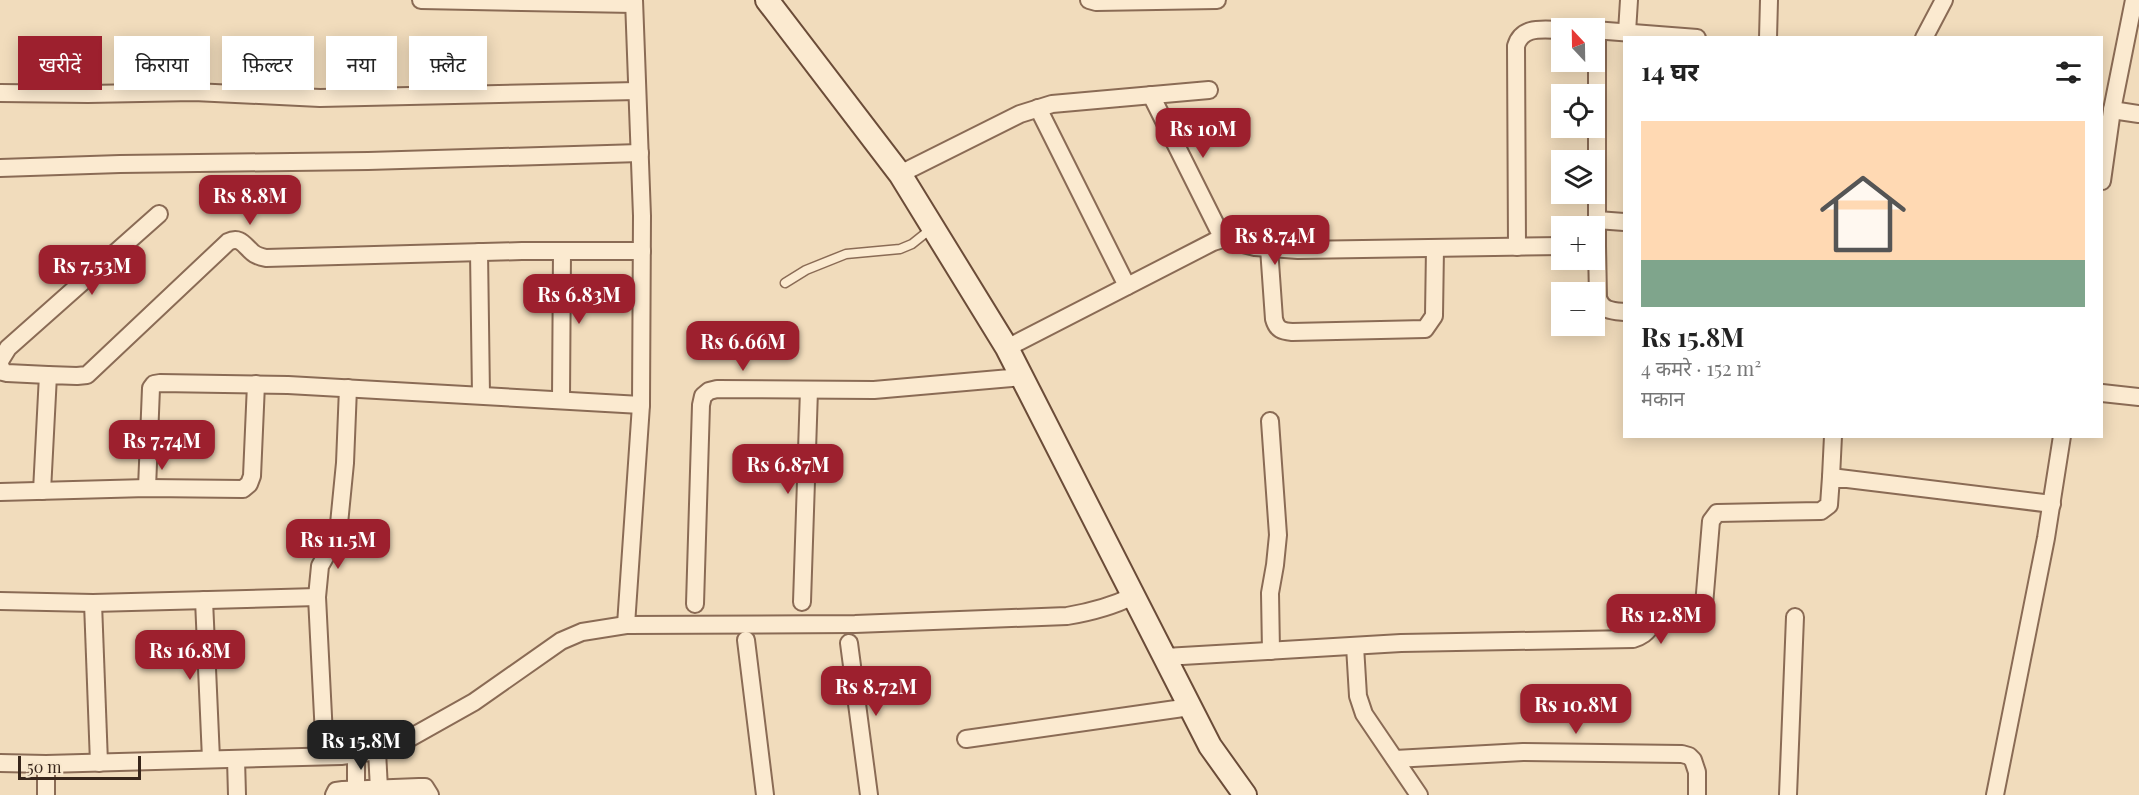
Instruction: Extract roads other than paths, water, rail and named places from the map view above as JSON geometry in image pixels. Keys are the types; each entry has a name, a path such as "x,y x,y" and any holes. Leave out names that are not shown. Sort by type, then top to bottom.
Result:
{"street":[{"path":"421,0 634,2 642,251 641,405 626,625"},
{"path":"767,0 900,174 1006,348 1210,746 1245,795"},
{"path":"1089,0 1096,2 1217,0"},
{"path":"1628,32 1629,0"},
{"path":"1768,36 1769,0"},
{"path":"1925,36 1944,0"},
{"path":"2103,158 2134,0"},
{"path":"1517,247 1516,46 1518,37 1524,33 1534,30 1551,30"},
{"path":"1605,31 1674,36"},
{"path":"1596,72 1597,216"},
{"path":"900,174 1020,114 1052,104 1209,90"},
{"path":"0,93 194,92 332,98 637,91"},
{"path":"1151,95 1223,239"},
{"path":"1038,108 1127,286"},
{"path":"2112,110 2139,114"},
{"path":"0,168 640,153"},
{"path":"159,214 8,348 0,363 3,372 7,374 87,375 232,240 243,242 254,255 266,258 479,252 642,251"},
{"path":"1605,221 1623,222"},
{"path":"1006,348 1213,242 1223,239 1269,248 1298,250 1551,246"},
{"path":"1269,248 1274,319 1276,326 1282,331 1292,332 1425,329 1434,316 1435,248"},
{"path":"561,399 562,251"},
{"path":"479,252 481,395"},
{"path":"1597,270 1598,298 1603,309 1623,312"},
{"path":"42,491 48,375"},
{"path":"695,604 703,396 709,391 874,390 1022,377"},
{"path":"147,488 150,393 154,384 256,384 641,405"},
{"path":"0,492 147,488 236,491 243,489 249,484 252,476 256,384"},
{"path":"325,756 317,597 320,566 338,534 345,463 348,388"},
{"path":"802,602 809,390"},
{"path":"2103,393 2139,397"},
{"path":"1270,421 1278,535 1270,593 1271,651"},
{"path":"1165,657 1355,646 1521,640 1623,640 1641,637 1665,615 1674,611 1700,608 1704,605 1711,521 1717,513 1821,511 1826,509 1831,477 1833,438"},
{"path":"1995,795 2052,504 2062,438"},
{"path":"1831,477 2052,504"},
{"path":"0,763 236,759 325,756 377,751 401,743 474,702 561,641 582,632 626,625 855,624 1067,616 1114,605 1133,596"},
{"path":"0,601 93,603 317,597"},
{"path":"204,600 212,759"},
{"path":"93,603 99,763"},
{"path":"1788,795 1795,617"},
{"path":"746,640 765,795"},
{"path":"849,643 869,795"},
{"path":"1355,646 1358,696 1364,714 1419,795"},
{"path":"966,739 1190,707"},
{"path":"377,751 379,789"},
{"path":"1395,759 1523,752 1682,754 1689,756 1696,767 1697,795"},
{"path":"356,754 356,789"},
{"path":"236,759 237,795"},
{"path":"46,764 46,795"},
{"path":"334,795 336,791 356,789 425,788 430,795"}],"lane":[{"path":"785,283 806,270 846,255 900,249 912,244 932,227"}]}
